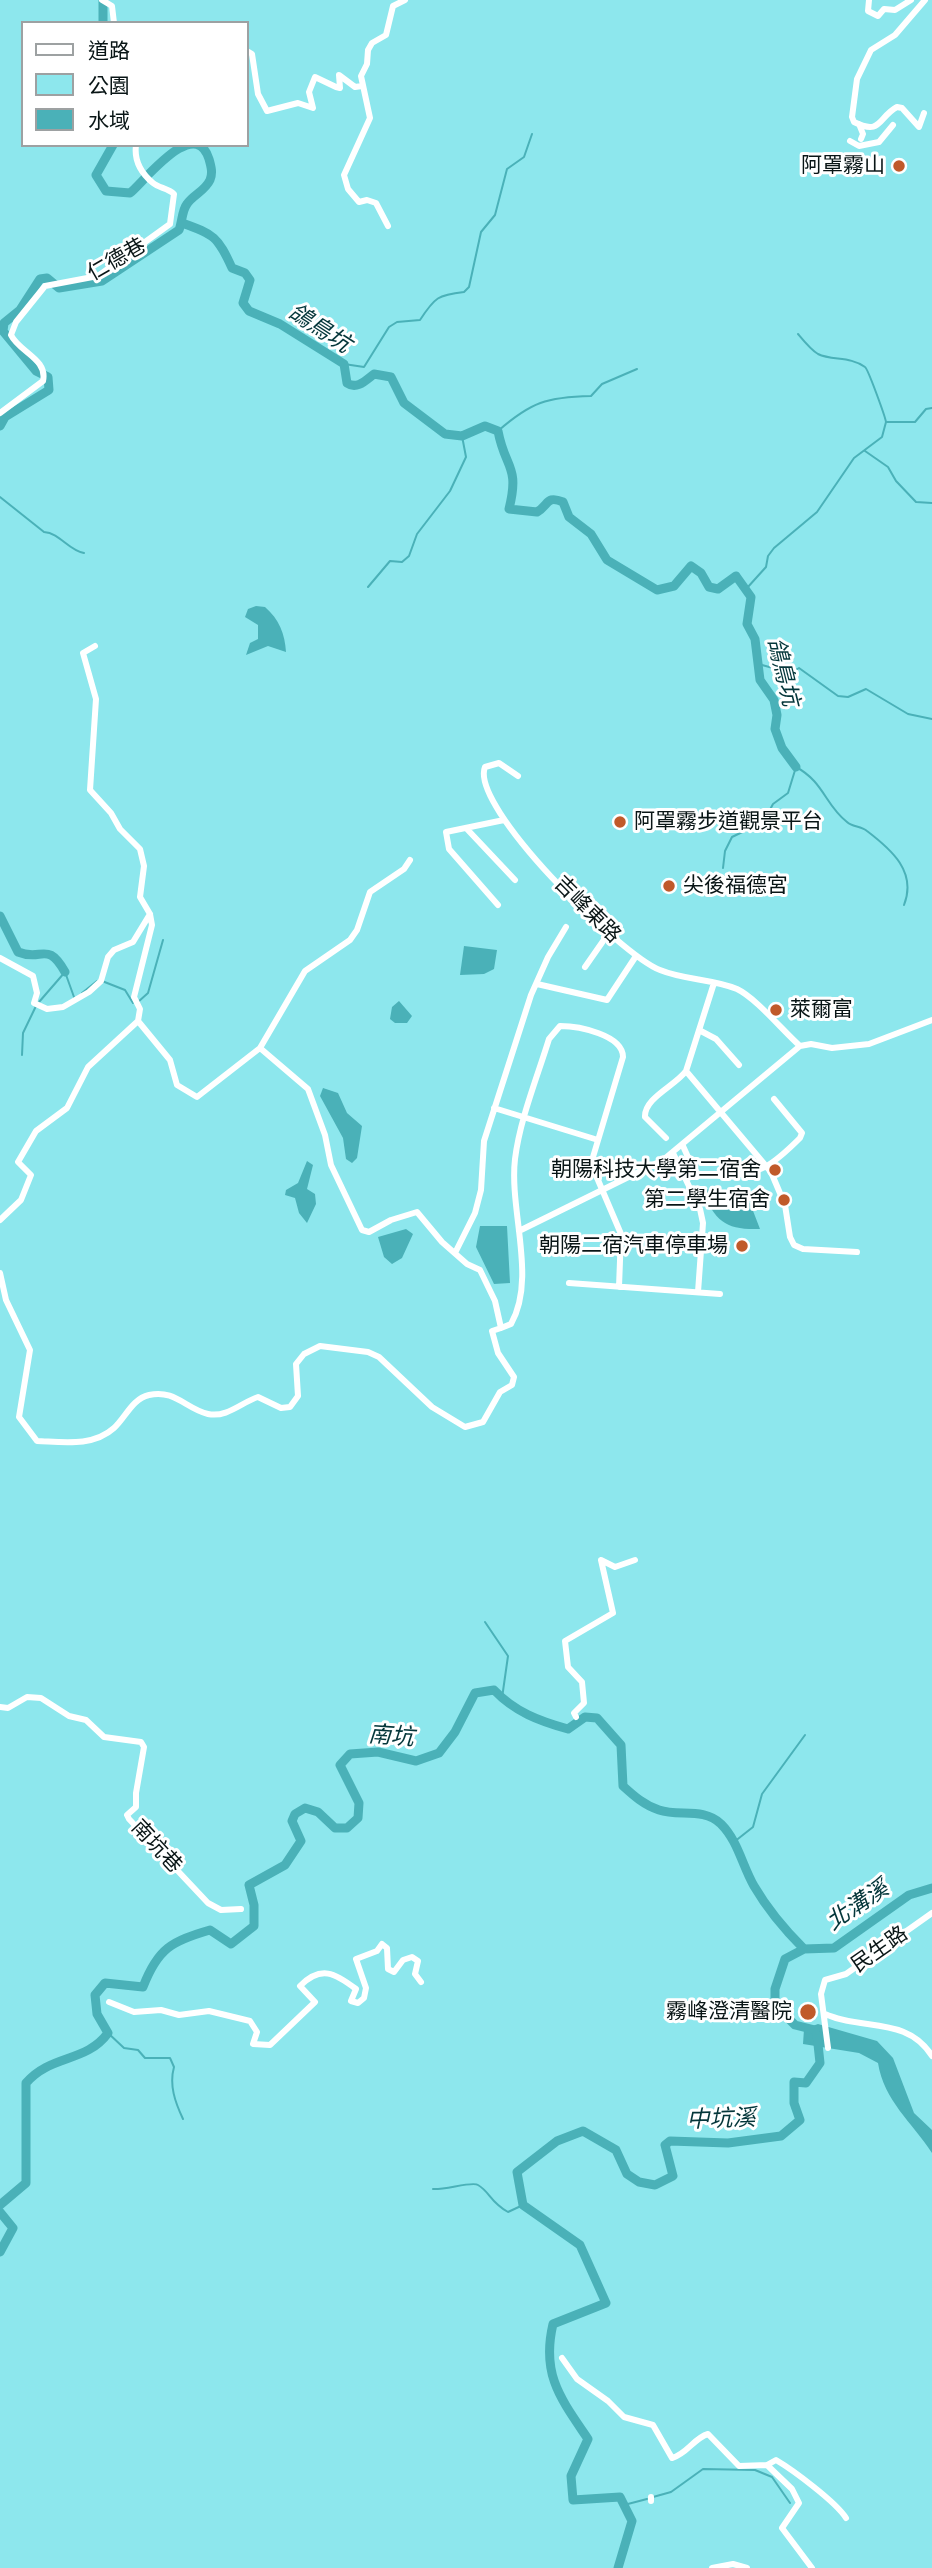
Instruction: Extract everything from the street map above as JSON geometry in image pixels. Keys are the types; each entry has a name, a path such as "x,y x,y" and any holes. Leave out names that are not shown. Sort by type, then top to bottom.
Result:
{"street":[{"path":"102,0 112,6 114,21"},
{"path":"388,226 376,204 367,200 359,202 348,189 344,175 370,118 361,76 367,64 368,50 372,43 386,35 393,6 405,0"},
{"path":"869,0 868,11 878,16 884,9 895,10 911,0"},
{"path":"861,139 863,134 859,124 852,117 861,68 871,50 895,35 925,0"},
{"path":"248,52 252,54 258,94 267,111 298,103 313,107 309,92 315,77 340,88 339,75 355,87 362,86"},
{"path":"859,124 869,127 879,125 897,107 902,108 919,127 924,113"},
{"path":"850,141 859,146 879,142 892,125"},
{"name":"仁德巷","path":"0,413 44,378 40,364 11,335 16,322 39,292 52,284 98,276 170,224 174,194 154,184 147,176 136,161 136,147"},
{"path":"0,1220 21,1199 31,1175 18,1162 36,1131 67,1108 88,1067 138,1021 140,1009 136,1001 145,942 152,925 150,914 141,897 144,866 140,849 120,829 111,813 90,790 96,699 83,653 95,646"},
{"name":"吉峰東路","path":"518,776 499,763 485,766 483,771 486,785 509,830 608,934 659,970 738,990 800,1046"},
{"path":"498,905 449,849 446,832 504,820"},
{"path":"466,828 515,880"},
{"path":"138,1021 170,1060 177,1085 197,1097 260,1048 305,971 350,940 357,930 370,892 404,869 410,860"},
{"path":"0,958 33,976 37,993 34,1003 40,1007 62,1007 99,983 108,957 114,950 133,942 150,914"},
{"path":"456,1253 475,1213 481,1190 484,1141 494,1108 537,984 548,957 566,927"},
{"path":"585,967 608,934"},
{"path":"537,984 607,1000 636,956"},
{"path":"666,1138 645,1117 644,1110 648,1104 677,1083 686,1071 714,983"},
{"path":"519,1231 673,1153 800,1046 811,1044 832,1048 869,1044 932,1020"},
{"path":"0,1273 6,1300 30,1350 19,1417 37,1441 83,1443 102,1436 114,1428 138,1400 151,1394 177,1396 208,1414 240,1408 258,1397 281,1408 290,1407 298,1396 296,1364 304,1354 326,1345 379,1357 432,1407 465,1427 483,1422 500,1392 512,1385 514,1377 498,1353 492,1331 511,1325 521,1303 519,1231 514,1184 518,1143 549,1039 560,1026 569,1026 614,1040 623,1051 593,1165 621,1234 619,1287"},
{"path":"699,1030 716,1039 739,1065"},
{"path":"260,1048 307,1089 325,1135 331,1165 362,1230 369,1232 391,1220 417,1212 456,1253 483,1275 495,1301 501,1328"},
{"path":"686,1071 767,1167 786,1205 790,1237 794,1245 803,1249 857,1252"},
{"path":"720,1176 754,1174 767,1167 802,1133 774,1099"},
{"path":"494,1108 598,1140"},
{"path":"683,1146 697,1177"},
{"path":"673,1153 700,1209 703,1223 698,1292"},
{"path":"569,1283 720,1294"},
{"path":"576,1717 574,1713 584,1703 582,1682 568,1667 565,1641 613,1613 601,1560 615,1567 635,1560"},
{"name":"南坑巷","path":"0,1707 8,1708 27,1697 41,1698 69,1716 86,1720 104,1737 141,1742 144,1747 136,1807 127,1815 129,1819 208,1903 221,1910 241,1909"},
{"name":"民生路","path":"824,2017 821,1994 825,1980 846,1974 932,1913"},
{"path":"109,2002 134,2012 161,2010 179,2015 209,2011 250,2021 257,2032 253,2044 270,2045 315,2002 300,1986 307,1979 323,1971 334,1972 356,1989 351,2001 358,2003 364,1998 366,1988 356,1959 377,1951 382,1944 387,1948 388,1969 394,1972 403,1960 412,1957 418,1961 415,1974 421,1982"},
{"path":"828,2048 824,2017 894,2027 918,2037 932,2056"},
{"path":"562,2358 577,2379 608,2401 624,2417 653,2424 672,2458 683,2455 703,2435 708,2434 739,2466 767,2465 776,2460 798,2473 815,2491 840,2508 846,2518"},
{"path":"767,2465 792,2489 799,2503 782,2528 812,2568"},
{"path":"712,2568 733,2564 747,2568"}],"green space":[{"path":"0,0 932,0 932,2568 0,2568"}],"water":[{"path":"265,607 278,622 286,652 268,646 246,655 250,643 258,639 258,625 245,617 248,609"},
{"path":"464,946 497,950 494,969 484,974 460,975"},
{"path":"399,1001 412,1016 407,1023 395,1023 390,1019 392,1007"},
{"path":"323,1088 338,1093 347,1113 362,1126 357,1158 352,1163 346,1159 343,1138 320,1096"},
{"path":"307,1161 313,1165 307,1189 315,1194 316,1204 307,1223 299,1213 295,1198 285,1195 286,1190 298,1183"},
{"path":"708,1189 717,1207 750,1203 760,1229 739,1228 724,1222 712,1210 702,1191"},
{"path":"480,1226 507,1226 510,1283 494,1284 476,1247"},
{"path":"406,1229 413,1234 402,1258 392,1264 384,1257 378,1237"},
{"path":"818,2024 877,2041 893,2058 914,2113 932,2130 932,2153 892,2100 881,2077 878,2063 859,2053 803,2044 804,2029"}],"waterway":[{"name":"鴿鳥坑","path":"103,0 103,21"},
{"path":"344,364 364,367 389,327 397,322 420,320 438,298 464,292 469,287 481,232 495,215 507,169 524,157 532,134"},
{"path":"112,147 96,175 106,191 130,193 181,147"},
{"path":"0,426 5,417 49,390 48,377 36,371 3,331 4,323 20,310 40,279 47,278 59,288 102,281 179,230 185,207 210,180 212,172 209,159 202,147"},
{"name":"鴿鳥坑","path":"182,223 214,238 232,268 245,273 250,280 243,303 249,311 280,324 344,364 347,383 358,385 374,374 391,377 404,403 445,434 462,436 485,426 498,431 512,475 509,509 537,512 550,500 563,502 569,517 591,534 607,560 657,590 674,586 691,566 701,573 709,587 718,589 736,576 751,597 747,624 755,639 760,680 774,700 777,715 775,729 782,748 796,767"},
{"path":"747,588 766,567 768,556 774,548 817,512 854,458 882,437 886,422 865,367 853,361 818,354 798,334"},
{"path":"498,431 530,407 551,400 591,396 602,384 637,369"},
{"path":"887,422 915,422 926,409 932,408"},
{"path":"368,587 390,561 402,562 409,556 417,534 450,491 466,457 462,436"},
{"path":"865,451 888,467 896,481 916,502 932,503"},
{"path":"0,497 44,532 55,535 73,549 84,553"},
{"path":"756,657 762,665 791,673 799,668 838,696 848,697 866,689 908,714 932,719"},
{"path":"723,868 725,851 732,837 759,824 773,804 788,793 796,767 813,780 847,822 867,831 893,854 905,872 907,893 904,905"},
{"path":"0,916 18,952 49,954 59,962 65,972"},
{"path":"138,1002 148,993 163,940"},
{"path":"65,972 74,997"},
{"path":"39,1002 65,972"},
{"path":"82,993 97,981"},
{"path":"102,981 125,990 133,1003"},
{"path":"22,1055 23,1033 36,1006"},
{"path":"485,1622 508,1656 502,1698"},
{"name":"南坑","path":"0,2205 26,2183 26,2083 46,2067 99,2043 108,2033 97,2014 95,1995 105,1983 143,1987 154,1963 176,1943 210,1930 231,1944 254,1926 254,1905 249,1885 285,1865 301,1841 292,1821 295,1814 305,1808 318,1812 335,1828 347,1828 358,1818 359,1803 340,1765 350,1754 378,1752 416,1761 439,1753 455,1732 475,1693 494,1690 528,1715 568,1729 585,1717 597,1718 621,1745 623,1786 654,1808 667,1812 699,1814 721,1824 732,1838 754,1886 765,1903 804,1949"},
{"path":"734,1842 753,1827 762,1794 805,1735"},
{"name":"北溝溪","path":"815,2030 795,2025 775,2005 775,1989 785,1959 804,1949 834,1948 909,1895 932,1888"},
{"path":"108,2033 124,2048 138,2050 145,2058 170,2058 174,2067 174,2093 183,2119"},
{"name":"中坑溪","path":"618,2568 632,2521 620,2497 573,2500 571,2476 588,2439 556,2386 550,2358 553,2324 606,2303 580,2245 523,2205 517,2172 557,2141 583,2131 616,2150 627,2174 639,2182 655,2185 673,2176 665,2145 670,2141 728,2143 781,2136 800,2120 794,2103 794,2082 806,2083 820,2063 817,2035"},
{"path":"433,2189 475,2184 508,2212 523,2205"},
{"name":"南坑","path":"0,2212 13,2228 0,2252"},
{"path":"653,2497 671,2492 703,2469 755,2470 772,2477 790,2503"},
{"path":"624,2505 647,2499"}],"place":[{"name":"阿罩霧山","path":"899,166"},
{"name":"阿罩霧步道觀景平台","path":"620,822"},
{"name":"尖後福德宮","path":"669,886"},
{"name":"萊爾富","path":"776,1010"},
{"name":"朝陽科技大學第二宿舍","path":"775,1170"},
{"name":"第二學生宿舍","path":"784,1200"},
{"name":"朝陽二宿汽車停車場","path":"742,1246"},
{"name":"霧峰澄清醫院","path":"808,2012"}]}
